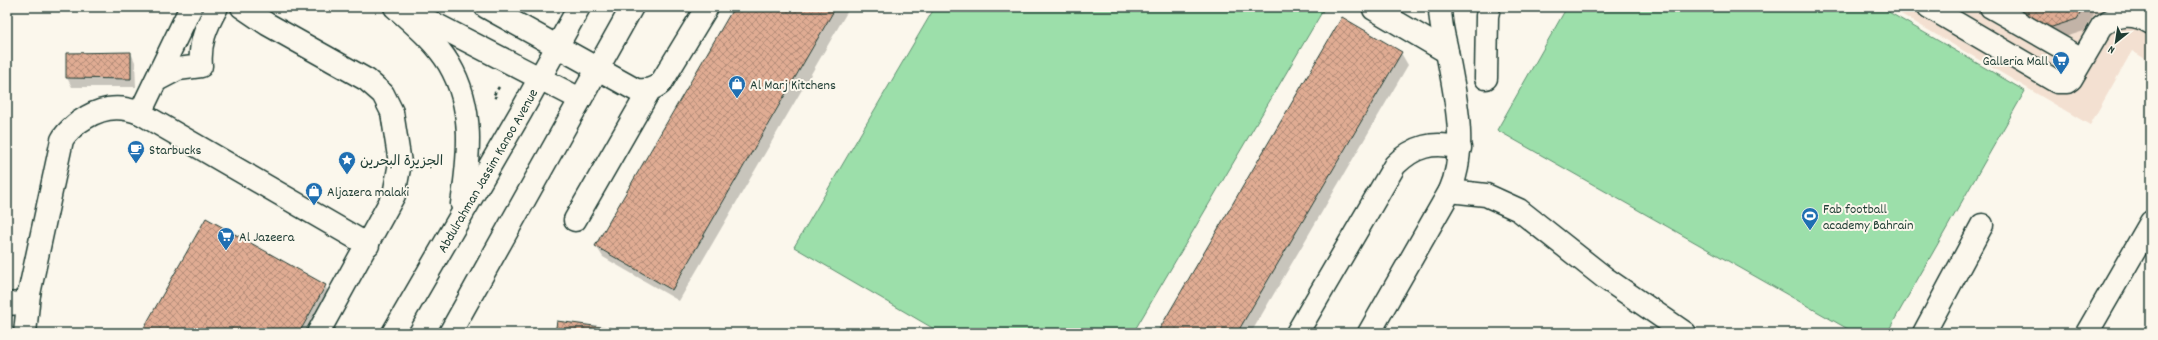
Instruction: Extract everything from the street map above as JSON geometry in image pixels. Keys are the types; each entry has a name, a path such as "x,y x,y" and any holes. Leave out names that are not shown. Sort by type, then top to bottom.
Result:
{"main road":[{"path":"140,114 191,7"},
{"path":"157,80 178,68 201,66 201,43 204,33 217,7"},
{"path":"242,7 267,24 367,80 382,94 388,102 392,112 400,151 399,176 394,195 368,245 318,333"},
{"path":"395,7 427,37 449,64 462,92 467,120 469,154 461,215"},
{"path":"402,7 580,99"},
{"path":"486,7 636,90 649,91"},
{"name":"Abdulrahman Jassim Kanoo Avenue","path":"393,333 558,47 579,7"},
{"path":"450,333 632,7"},
{"path":"575,220 649,91 661,84 707,7"},
{"path":"1369,333 1450,191 1458,168 1460,148 1456,104 1440,7"},
{"path":"1486,78 1487,16 1489,7"},
{"path":"1928,7 2057,82 2067,82 2071,79 2102,26 2109,20 2117,16 2127,15 2138,17 2151,23"},
{"path":"1991,7 2082,60"},
{"path":"1374,9 1447,52"},
{"path":"25,333 29,294 62,140 64,135 89,115 98,111 120,107 140,114 368,245"},
{"path":"1297,333 1395,165 1405,155 1417,148 1438,144 1460,148"},
{"path":"1450,191 1486,195 1519,210 1605,278 1685,333"},
{"path":"2087,333 2151,222"},
{"path":"1924,333 1982,225"},
{"path":"7,304 21,303 29,294"},
{"path":"459,333 466,303"}],"shaded area":[{"name":"Galleria Mall","path":"1889,7 2151,7 2151,62 2132,51 2090,125"}],"green space":[{"path":"935,7 1325,7 1133,333 941,333 794,247"},
{"name":"Fab football academy Bahrain","path":"1567,7 1880,7 2025,91 1887,333 1855,333 1497,130"}],"building":[{"path":"734,7 836,7 672,290 595,246"},
{"path":"2011,7 2084,7 2077,19 2052,27 2041,27"},
{"path":"1342,17 1402,52 1237,333 1157,333"},
{"path":"131,52 131,79 66,78 66,53"},
{"name":"Al Jazeera","path":"206,218 326,285 299,333 141,333"},
{"path":"557,321 646,333 555,333"}],"place":[{"name":"Galleria Mall","path":"2061,75"},
{"name":"Al Marj Kitchens","path":"737,99"},
{"name":"Starbucks","path":"136,164"},
{"name":"الجزيرة البحرين","path":"347,175"},
{"name":"Aljazera malaki","path":"314,206"},
{"name":"Fab football academy Bahrain","path":"1810,231"},
{"name":"Al Jazeera","path":"226,251"}]}
